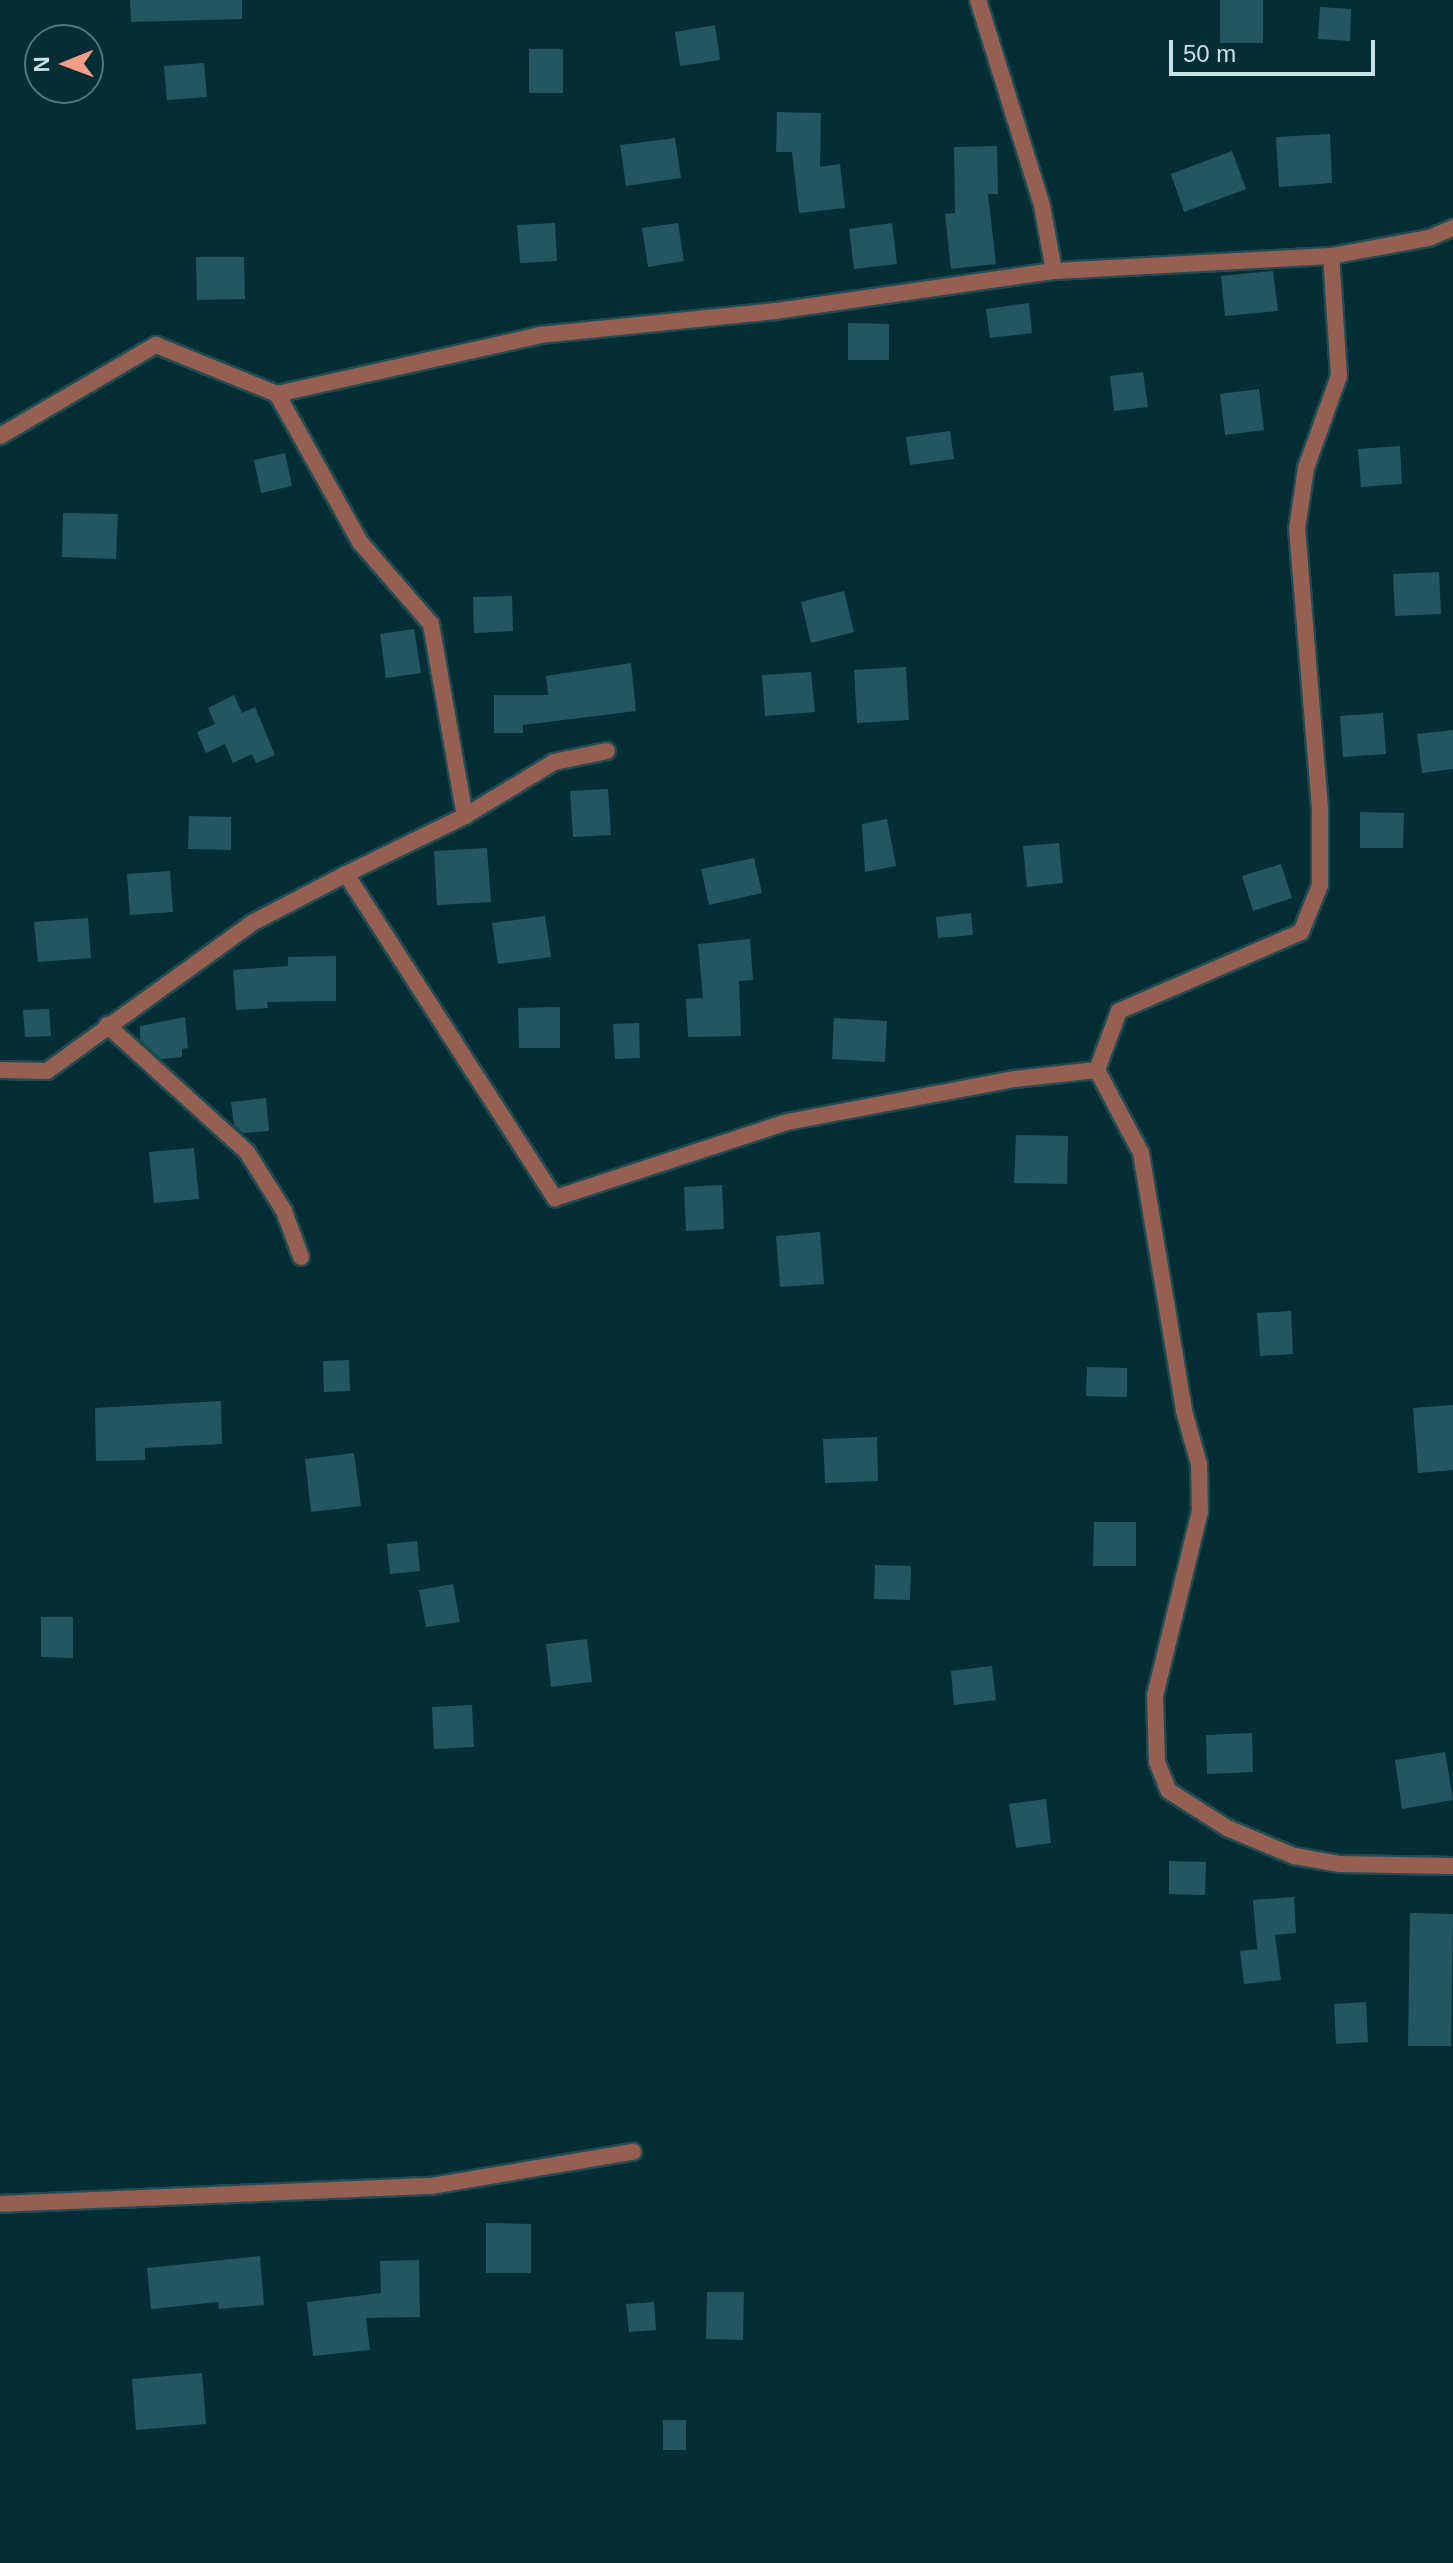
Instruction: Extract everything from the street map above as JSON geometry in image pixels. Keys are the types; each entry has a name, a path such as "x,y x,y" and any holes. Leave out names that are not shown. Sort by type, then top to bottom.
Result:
{"street":[{"path":"978,0 1042,206 1054,271"},
{"path":"0,436 156,345 277,394 540,335 776,311 1054,271 1331,256 1429,238 1453,228"},
{"path":"1331,256 1339,376 1306,468 1297,529 1320,808 1320,885 1301,932 1119,1011 1097,1070 1141,1153 1184,1411 1199,1464 1200,1511 1155,1695 1157,1762 1169,1791 1227,1828 1294,1856 1340,1864 1453,1866"},
{"path":"277,394 360,542 431,624 465,816"},
{"path":"0,1070 47,1071 252,923 465,816 554,762 607,751"},
{"path":"346,874 555,1198 787,1122 1015,1079 1097,1070"},
{"path":"107,1025 247,1152 284,1211 301,1257"},
{"path":"0,2204 431,2186 633,2152"}],"building":[{"path":"130,0 242,0 242,19 131,22"},
{"path":"1220,0 1263,0 1263,43 1220,43"},
{"path":"1320,7 1351,9 1350,41 1318,39"},
{"path":"715,25 720,60 680,66 675,32"},
{"path":"529,49 563,49 563,93 529,93"},
{"path":"204,63 207,97 167,100 164,66"},
{"path":"777,112 821,113 820,167 840,164 845,208 799,213 792,152 776,152"},
{"path":"1330,134 1332,183 1279,187 1276,137"},
{"path":"675,138 681,178 626,186 620,145"},
{"path":"997,146 998,194 988,194 996,264 951,269 945,214 955,213 954,147"},
{"path":"1232,151 1246,189 1184,212 1171,174"},
{"path":"555,223 557,261 520,263 517,225"},
{"path":"678,223 684,261 648,267 642,228"},
{"path":"892,223 897,264 854,269 849,229"},
{"path":"196,257 244,257 245,299 197,300"},
{"path":"1273,271 1278,311 1225,316 1221,276"},
{"path":"1029,303 1032,333 990,338 986,309"},
{"path":"848,323 889,324 889,360 848,360"},
{"path":"1143,372 1148,407 1114,411 1110,376"},
{"path":"1259,389 1264,430 1225,435 1220,394"},
{"path":"950,431 954,459 910,465 906,437"},
{"path":"1400,446 1402,484 1361,487 1358,449"},
{"path":"285,453 292,486 261,493 254,460"},
{"path":"63,513 118,514 116,559 62,557"},
{"path":"1439,572 1441,614 1395,616 1393,574"},
{"path":"844,591 854,632 811,643 801,602"},
{"path":"512,596 513,631 474,633 473,597"},
{"path":"414,629 421,673 386,678 380,634"},
{"path":"631,663 636,711 523,725 523,733 494,733 494,695 548,695 546,676"},
{"path":"906,667 909,720 857,723 854,670"},
{"path":"811,672 815,712 765,716 762,675"},
{"path":"234,695 242,713 255,707 275,755 256,763 252,754 233,763 225,744 206,753 197,732 215,724 208,708"},
{"path":"1383,713 1386,754 1343,757 1340,716"},
{"path":"1453,730 1453,769 1422,773 1417,734"},
{"path":"608,789 611,835 573,837 570,791"},
{"path":"1360,812 1404,813 1403,848 1360,848"},
{"path":"189,816 231,817 231,850 188,849"},
{"path":"887,819 896,866 865,872 862,824"},
{"path":"1059,843 1063,883 1027,887 1023,846"},
{"path":"487,848 491,902 437,905 434,851"},
{"path":"754,858 762,893 709,905 701,869"},
{"path":"1281,864 1292,898 1253,911 1242,876"},
{"path":"170,871 173,912 130,915 127,874"},
{"path":"971,913 973,935 938,938 936,917"},
{"path":"545,916 551,957 498,964 492,923"},
{"path":"88,918 91,958 38,962 34,922"},
{"path":"750,939 753,980 739,981 741,1036 688,1037 686,999 703,998 698,944"},
{"path":"336,956 336,1001 267,1002 268,1008 236,1010 233,970 288,966 288,957"},
{"path":"560,1007 560,1048 519,1048 518,1008"},
{"path":"49,1009 51,1036 25,1037 23,1010"},
{"path":"185,1017 188,1048 182,1049 182,1057 161,1059 140,1040 140,1026"},
{"path":"834,1018 887,1021 885,1062 832,1059"},
{"path":"639,1023 640,1058 615,1059 613,1024"},
{"path":"266,1098 269,1131 243,1133 234,1125 231,1102"},
{"path":"1016,1135 1068,1136 1067,1184 1014,1183"},
{"path":"194,1148 199,1199 154,1203 149,1152"},
{"path":"722,1185 724,1229 686,1231 684,1187"},
{"path":"820,1232 824,1284 780,1287 776,1236"},
{"path":"1291,1311 1293,1354 1260,1356 1257,1313"},
{"path":"349,1360 350,1391 324,1392 323,1361"},
{"path":"1087,1367 1127,1368 1127,1397 1086,1396"},
{"path":"221,1401 222,1444 145,1448 145,1460 96,1461 95,1408"},
{"path":"1453,1405 1453,1470 1418,1473 1413,1408"},
{"path":"877,1437 878,1481 825,1483 823,1439"},
{"path":"354,1453 361,1506 311,1512 305,1459"},
{"path":"1094,1522 1136,1522 1136,1566 1093,1566"},
{"path":"417,1541 420,1571 390,1574 387,1544"},
{"path":"875,1565 911,1566 910,1600 874,1599"},
{"path":"453,1584 460,1622 426,1627 419,1590"},
{"path":"41,1617 73,1617 73,1658 41,1657"},
{"path":"587,1639 592,1682 551,1687 546,1644"},
{"path":"992,1666 996,1700 954,1705 951,1671"},
{"path":"472,1705 474,1747 434,1749 432,1707"},
{"path":"1252,1733 1253,1772 1207,1774 1206,1735"},
{"path":"1445,1752 1453,1800 1402,1809 1395,1760"},
{"path":"1046,1799 1051,1843 1016,1848 1009,1804"},
{"path":"1169,1861 1206,1862 1205,1895 1169,1894"},
{"path":"1294,1897 1296,1933 1275,1935 1281,1980 1244,1984 1240,1951 1257,1949 1253,1900"},
{"path":"1410,1913 1453,1914 1451,2046 1408,2046"},
{"path":"1366,2002 1368,2042 1336,2044 1334,2004"},
{"path":"486,2223 531,2224 531,2273 486,2273"},
{"path":"260,2256 264,2305 219,2309 218,2302 151,2309 147,2268"},
{"path":"419,2260 420,2317 366,2318 370,2350 313,2356 307,2302 381,2293 380,2261"},
{"path":"707,2292 744,2292 743,2340 706,2339"},
{"path":"654,2302 656,2330 629,2332 626,2304"},
{"path":"202,2373 206,2424 136,2430 132,2379"},
{"path":"663,2420 686,2420 686,2450 663,2450"}]}
